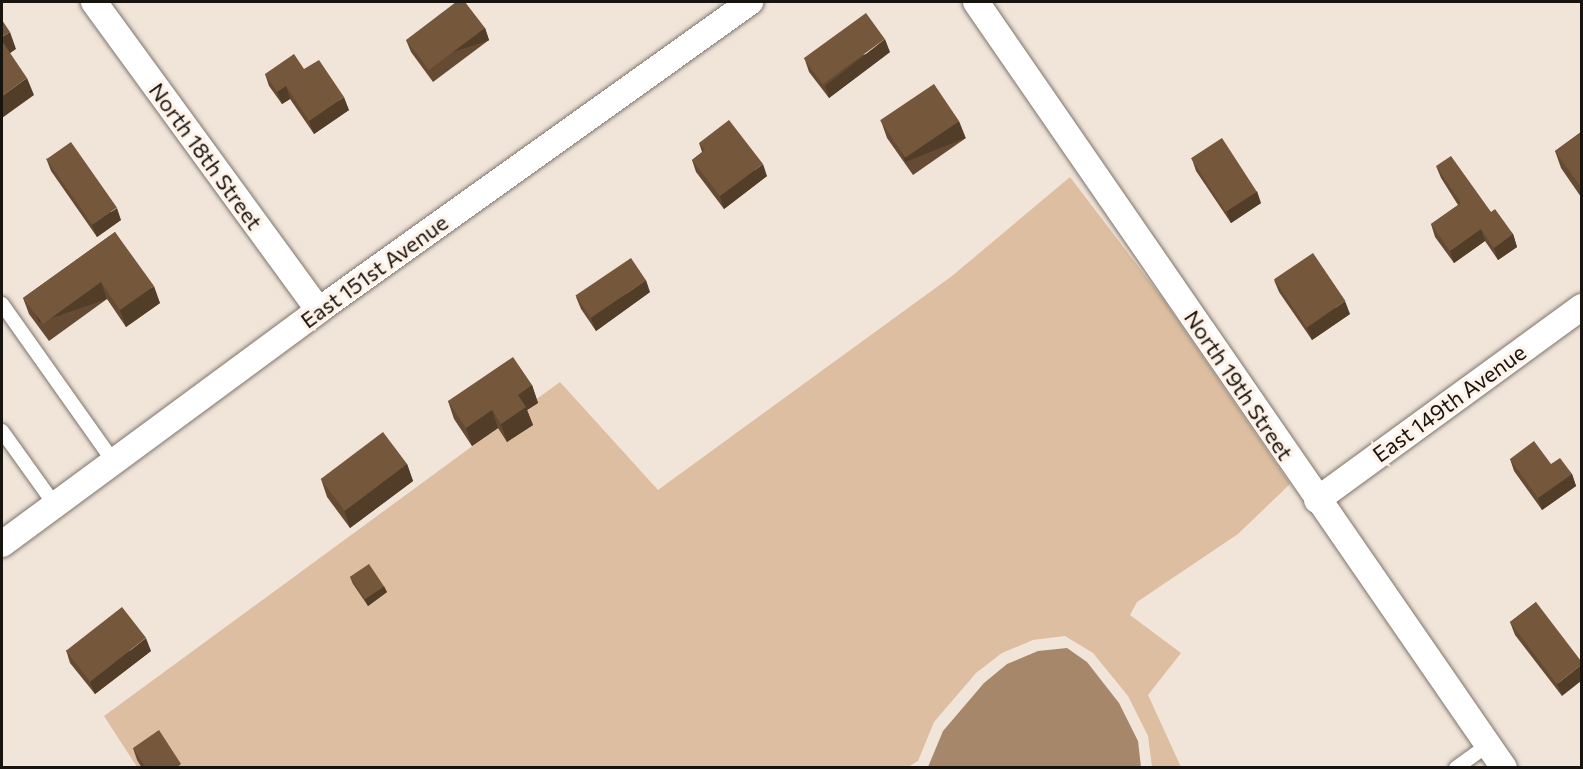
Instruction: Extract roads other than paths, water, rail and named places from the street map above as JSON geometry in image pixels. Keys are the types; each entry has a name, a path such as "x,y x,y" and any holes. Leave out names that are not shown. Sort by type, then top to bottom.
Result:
{"street":[{"name":"North 18th Street","path":"94,2 319,310"},
{"name":"East 151st Avenue","path":"3,540 55,505 319,310 750,2"},
{"name":"North 19th Street","path":"976,2 1317,500 1504,768"},
{"name":"East 149th Avenue","path":"1317,500 1581,307"}],"lane":[{"path":"2,304 114,462"},
{"path":"2,431 55,505"},
{"path":"1456,768 1488,745"}]}
